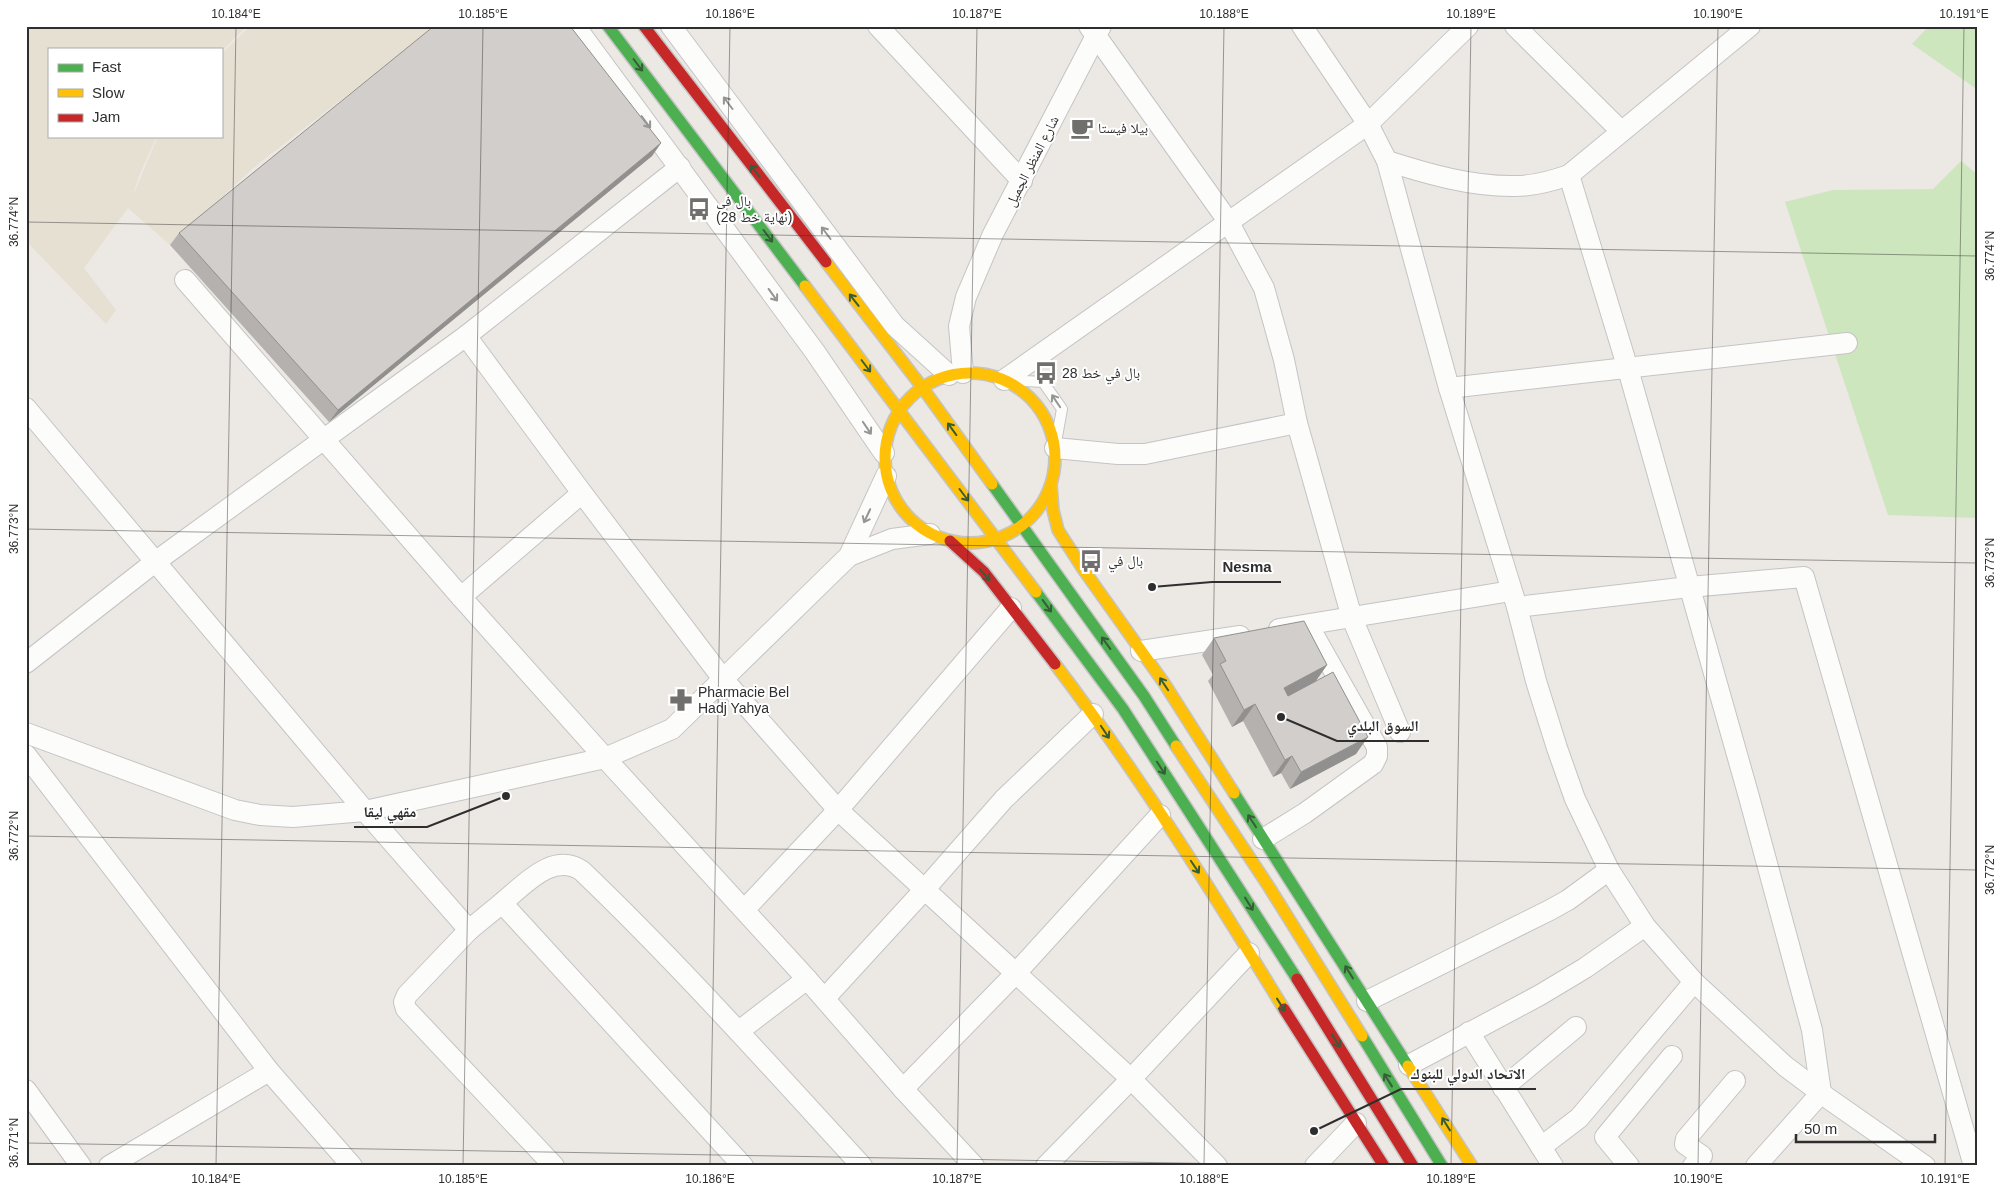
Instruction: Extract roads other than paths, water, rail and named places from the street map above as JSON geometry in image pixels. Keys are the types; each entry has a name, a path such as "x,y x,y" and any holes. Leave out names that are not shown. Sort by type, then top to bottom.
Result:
{"main road":[{"path":"608,26 998,539 1128,718 1248,901 1413,1166"},
{"path":"644,26 922,387 1144,696 1269,888 1442,1166"},
{"path":"956,374 984,374 1004,380 1029,396 1046,420 1055,448 1055,467 1051,485 1040,507 1022,526 998,539 974,543 950,541 930,534 910,519 895,499 886,476 884,453 888,430 899,410 922,387 956,374"},
{"path":"1051,485 1052,510 1058,530 1083,569 1164,683 1472,1166"},
{"path":"950,541 984,572 1093,714 1226,914 1384,1166"},
{"path":"1388,1125 1405,1166"}],"street":[{"path":"575,26 815,352 884,453"},
{"path":"671,26 895,326 956,374"},
{"path":"878,26 1022,180"},
{"path":"1302,26 1368,124 1387,161 1449,388 1514,599 1557,748 1575,799 1608,870 1645,926 1694,982 1785,1066 1925,1166"},
{"path":"1004,380 1368,124 1468,26"},
{"path":"1515,26 1621,132"},
{"path":"1387,161 1428,174 1493,185 1517,186 1535,184 1569,175 1750,26"},
{"path":"1096,29 1228,221 1264,288 1284,360 1297,423 1352,618 1400,732"},
{"name":"شارع المنظر الجميل","path":"956,374 959,326 966,297 993,234 1022,180 1096,29"},
{"path":"26,663 154,562 466,336 680,167"},
{"path":"1569,175 1628,369 1812,1030 1821,1093 1756,1166"},
{"path":"185,280 461,597 745,909 903,1089 974,1166"},
{"path":"466,336 723,679 838,810 1131,1079 1217,1166"},
{"path":"1449,388 1847,343"},
{"path":"26,408 364,811 469,930"},
{"path":"1055,448 1118,454 1145,454 1297,423"},
{"path":"26,733 235,810 260,816 293,817 364,811 606,758 672,729 849,556 886,476"},
{"path":"461,597 582,493"},
{"path":"849,556 892,539 930,534"},
{"path":"1141,651 1352,618 1514,599 1804,577 1974,1166"},
{"path":"745,909 838,810 1011,608"},
{"path":"1263,838 1305,813 1373,764 1377,756 1377,747 1308,625"},
{"path":"824,998 925,889 1004,799 1093,714"},
{"path":"26,755 269,1071 352,1166"},
{"path":"903,1089 1016,973 1160,815"},
{"path":"554,1166 406,1009 404,1002 406,994 469,930 542,871 552,866 564,864 575,866 641,928 739,1031 862,1166"},
{"path":"1368,1001 1550,910 1568,900 1608,870"},
{"path":"502,903 743,1166"},
{"path":"1409,1065 1540,995 1585,968 1645,926"},
{"path":"1046,1166 1131,1079 1249,953"},
{"path":"739,1031 807,978"},
{"path":"1541,1147 1579,1118 1694,982"},
{"path":"1504,1088 1576,1027"},
{"path":"1469,1032 1553,1166"},
{"path":"1629,1166 1605,1137 1672,1056"},
{"path":"109,1166 269,1071"},
{"path":"1693,1166 1702,1156 1686,1144 1686,1139 1735,1081"},
{"path":"26,1090 81,1166"},
{"path":"1315,1166 1356,1124"}],"lane":[{"path":"1004,380 1043,382 1062,409 1055,448"}],"place":[{"name":"بيلا فيستا","path":"1082,128"},
{"name":"بال في (نهاية خط 28)","path":"699,209"},
{"name":"بال في خط 28","path":"1046,373"},
{"name":"بال في","path":"1091,561"},
{"name":"Nesma","path":"1152,587"},
{"name":"Pharmacie Bel Hadj Yahya","path":"681,700"},
{"name":"السوق البلدي","path":"1281,717"},
{"name":"مقهي ليقا","path":"506,796"},
{"name":"الاتحاد الدولي للبنوك","path":"1314,1131"}]}
